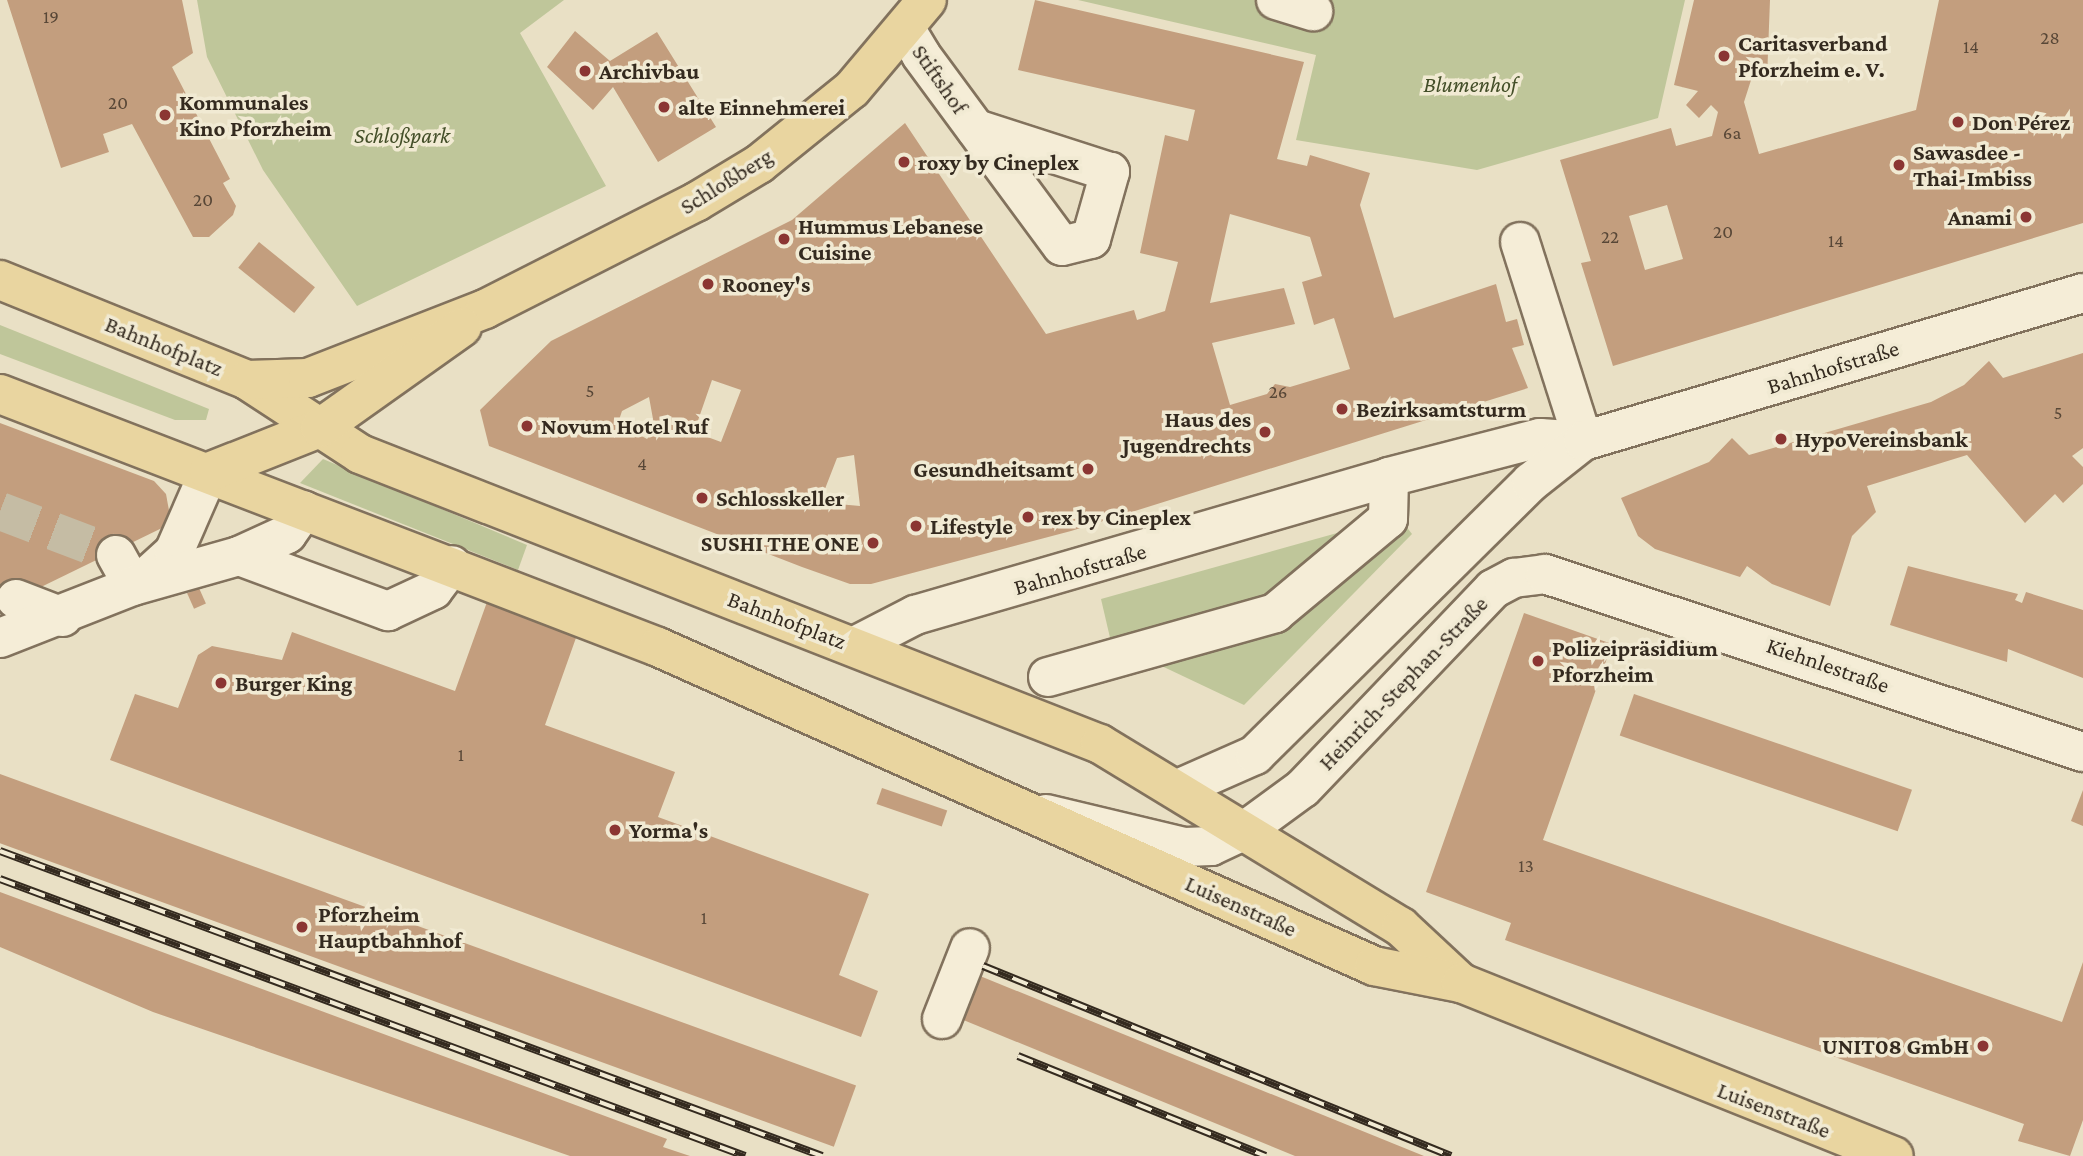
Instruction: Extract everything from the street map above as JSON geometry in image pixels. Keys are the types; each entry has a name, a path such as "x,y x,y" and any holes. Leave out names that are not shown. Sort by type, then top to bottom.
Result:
{"main road":[{"name":"Schloßberg","path":"247,380 308,378 485,309 698,207 828,110 916,14"},
{"name":"Bahnhofplatz","path":"4,281 247,380 360,454 1100,744 1247,829"},
{"name":"Schloßberg","path":"320,428 485,309"},
{"path":"0,394 452,565 658,647 1027,811"},
{"path":"209,472 320,428"},
{"name":"Luisenstraße","path":"1027,811 1374,966 1461,983 1894,1156"},
{"name":"Luisenstraße","path":"1247,829 1401,927 1461,983"}],"street":[{"path":"1276,0 1313,11"},
{"name":"Stiftshof","path":"916,14 976,129"},
{"path":"1520,242 1583,442"},
{"name":"Bahnhofstraße","path":"855,646 915,615 1390,477 1540,438 1583,442 2083,293"},
{"name":"Bahnhofstraße","path":"1178,789 1207,782 1255,755 1492,521 1583,442"},
{"path":"0,638 63,617 124,570 174,552 209,472"},
{"path":"1048,677 1275,613 1388,519 1390,477"},
{"path":"124,570 239,556 287,534 304,510"},
{"path":"1492,521 1493,589"},
{"path":"239,556 388,611 433,590 452,565"},
{"name":"Heinrich-Stephan-Straße","path":"1247,829 1303,788 1493,589 1535,575 1572,586"},
{"name":"Kiehnlestraße","path":"1572,586 1778,661 2083,752"},
{"path":"16,599 63,617"},
{"name":"Bahnhofstraße","path":"1247,829 1241,799 1255,755"},
{"path":"1027,811 1096,821 1185,847 1211,846 1247,829"},
{"path":"942,1018 970,948"}],"green space":[{"name":"Schloßpark","path":"197,0 564,0 520,33 606,186 357,306 263,170 207,57"},
{"name":"Blumenhof","path":"1078,0 1685,0 1658,118 1477,170 1296,140 1316,55"},
{"path":"0,325 209,409 206,420 175,420 0,354"},
{"path":"323,459 527,545 518,570 300,483"},
{"path":"1398,516 1412,534 1244,705 1111,642 1101,599"}],"building":[{"path":"7,0 182,0 193,53 172,67 230,179 223,183 236,206 233,215 209,237 193,237 132,124 103,134 109,152 61,168"},
{"path":"1035,0 1304,62 1277,159 1307,166 1310,155 1370,173 1360,205 1394,318 1496,284 1506,322 1517,319 1524,345 1512,348 1528,388 1071,531 871,584 850,584 802,567 489,446 480,410 551,341 792,220 905,123 1046,334 1134,310 1137,320 1165,311 1178,262 1140,253 1165,135 1188,141 1195,110 1018,70","holes":["1230,214 1310,237 1322,276 1302,282 1314,325 1334,318 1350,369 1290,387 1275,384 1267,394 1230,405 1212,343 1295,324 1284,288 1210,303","712,380 741,390 721,442 694,432","649,397 655,430 647,439 618,423 622,411","854,455 860,506 827,503 823,494 837,458"]},
{"path":"1694,0 1770,0 1767,79 1752,77 1744,102 1759,154 1916,110 1939,0 2083,0 2083,223 1613,366 1581,263 1591,261 1560,160 1671,128 1676,146 1712,136 1718,112 1711,105 1699,118 1686,105 1698,91 1674,85","holes":["1667,205 1683,259 1645,270 1629,216"]},
{"name":"alte Einnehmerei","path":"575,31 610,61 657,32 716,127 658,162 613,87 593,110 547,67"},
{"path":"259,242 315,287 294,313 238,268"},
{"path":"2083,353 2083,448 2072,456 2083,467 2083,484 2063,503 2055,494 2025,523 1967,455 1867,486 1876,512 1852,536 1830,606 1772,584 1747,566 1740,577 1655,549 1638,536 1621,498 1709,462 1732,438 1749,455 1931,402 1964,385 1989,361 2003,378"},
{"path":"0,423 154,481 166,494 170,516 164,527 0,607"},
{"path":"1908,566 2018,594 2015,600 2022,603 2026,592 2083,610 2083,678 2008,649 2007,662 1890,625"},
{"path":"199,588 206,604 194,609 187,593"},
{"path":"487,602 577,635 545,725 675,772 658,817 869,894 839,975 878,991 861,1037 110,760 135,694 178,708 198,655 212,646 282,660 292,632 455,691"},
{"path":"1524,613 1612,644 1543,840 2062,1022 2083,962 2083,1120 2070,1156 2018,1141 2024,1124 1505,940 1511,923 1426,892"},
{"path":"1634,694 1912,790 1898,831 1620,736"},
{"path":"0,774 856,1086 834,1147 0,843"},
{"path":"882,788 947,810 942,827 876,804"},
{"path":"2083,790 2083,826 2071,821"},
{"path":"0,892 667,1139 663,1147 690,1156 570,1156 153,1012 0,947"},
{"path":"980,976 1424,1156 1295,1156 961,1019"}],"tunnel":[{"path":"0,511 116,555"}],"railway":[{"path":"0,851 822,1156"},
{"path":"0,879 745,1156"},
{"path":"983,966 1451,1156"},
{"path":"1018,1056 1266,1156"}],"place":[{"name":"Caritasverband Pforzheim e. V.","path":"1724,56"},
{"name":"Archivbau","path":"585,71"},
{"name":"alte Einnehmerei","path":"664,107"},
{"name":"Kommunales Kino Pforzheim","path":"165,115"},
{"name":"Don Pérez","path":"1958,122"},
{"name":"roxy by Cineplex","path":"904,162"},
{"name":"Sawasdee - Thai-Imbiss","path":"1899,165"},
{"name":"Anami","path":"2026,217"},
{"name":"Hummus Lebanese Cuisine","path":"784,239"},
{"name":"Rooney's","path":"708,284"},
{"name":"Bezirksamtsturm","path":"1342,409"},
{"name":"Novum Hotel Ruf","path":"527,426"},
{"name":"Haus des Jugendrechts","path":"1265,432"},
{"name":"HypoVereinsbank","path":"1781,439"},
{"name":"Gesundheitsamt","path":"1088,469"},
{"name":"Schlosskeller","path":"702,498"},
{"name":"rex by Cineplex","path":"1028,517"},
{"name":"Lifestyle","path":"916,526"},
{"name":"SUSHI THE ONE","path":"873,543"},
{"name":"Polizeipräsidium Pforzheim","path":"1538,661"},
{"name":"Burger King","path":"221,683"},
{"name":"Yorma's","path":"615,830"},
{"name":"Pforzheim Hauptbahnhof","path":"302,927"},
{"name":"UNIT08 GmbH","path":"1983,1046"}]}
